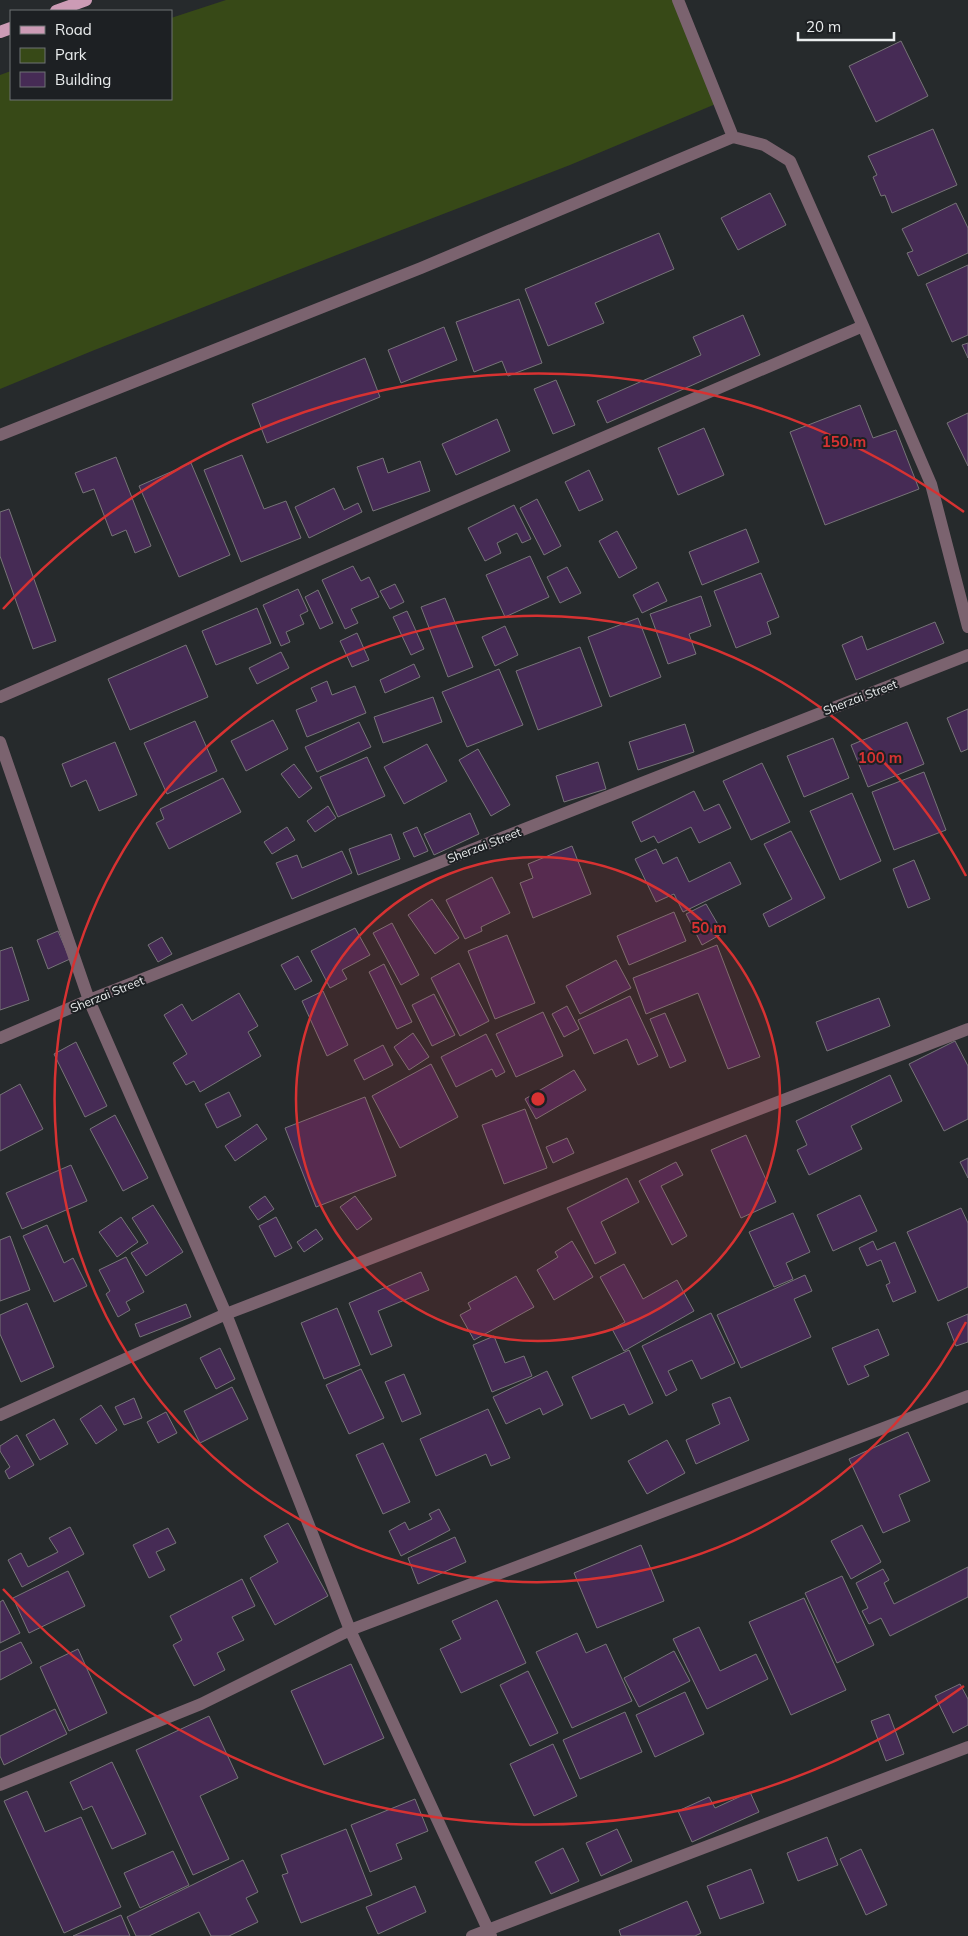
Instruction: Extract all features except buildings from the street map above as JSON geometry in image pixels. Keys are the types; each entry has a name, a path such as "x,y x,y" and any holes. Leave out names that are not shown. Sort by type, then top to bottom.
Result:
{"main road":[{"path":"59,10 86,0"}],"street":[{"path":"678,0 733,138"},
{"path":"0,435 421,268 733,138 764,145 790,162 931,484 968,627"},
{"path":"0,697 863,326"},
{"name":"Sherzai Street","path":"0,1038 89,1000 968,655"},
{"path":"0,742 89,1000 226,1314 350,1630 490,1932"},
{"path":"0,1415 226,1314 968,1028"},
{"path":"0,1786 201,1704 350,1630 968,1396"},
{"path":"472,1936 490,1932 968,1747"}],"green space":[{"path":"226,0 677,0 718,103 570,165 285,275 0,389 0,75 10,71 10,100 172,100 172,18"}]}
